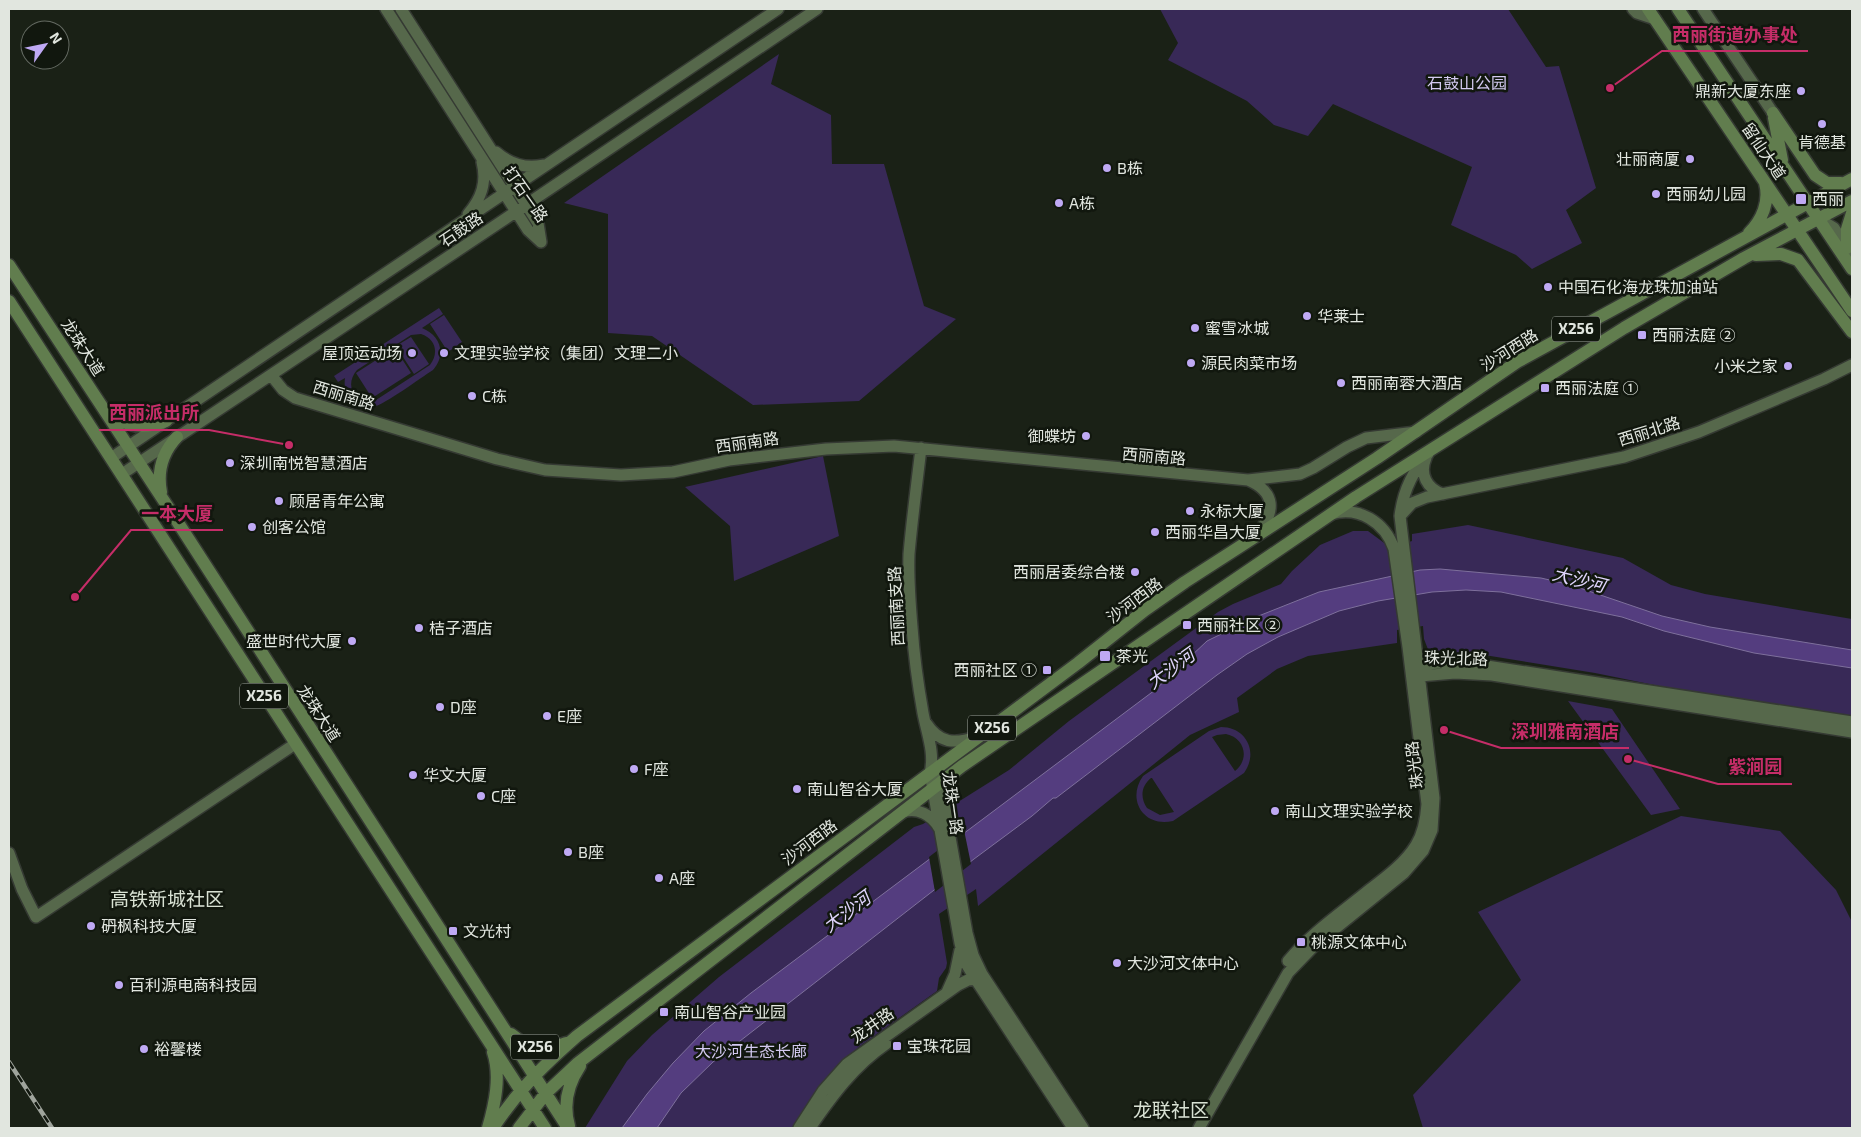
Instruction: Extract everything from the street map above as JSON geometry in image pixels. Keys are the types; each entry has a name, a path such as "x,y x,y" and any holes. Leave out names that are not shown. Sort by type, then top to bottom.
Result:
{"main road":[{"name":"留仙大道","path":"1678,9 1852,269"},
{"name":"留仙大道","path":"1652,14 1849,306"},
{"path":"1773,113 1783,165"},
{"path":"1773,113 1815,175 1827,183 1848,181"},
{"path":"1744,238 1755,227 1765,206 1766,191 1762,176"},
{"name":"沙河西路","path":"493,1128 534,1074 577,1036 933,767 981,736 1145,610 1185,582 1416,432 1497,375 1540,348 1848,181"},
{"name":"沙河西路","path":"519,1128 546,1093 588,1056 970,760 1329,515 1438,445 1624,328 1744,258 1852,201"},
{"path":"1850,252 1846,229 1852,213"},
{"path":"1744,258 1770,253 1781,254 1798,260 1852,332"},
{"name":"龙珠大道","path":"9,265 139,462 569,1128"},
{"name":"X256","path":"9,301 533,1109"},
{"path":"101,405 118,420 135,426 150,426 166,421"},
{"path":"166,504 159,482 160,471 165,452 176,437"},
{"name":"X256","path":"501,1021 518,1039 534,1047 547,1048 557,1046 577,1036"},
{"path":"488,1128 495,1100 496,1083 494,1055 490,1042"},
{"path":"569,1128 566,1108 573,1076 588,1056"},
{"path":"533,1109 545,1128"}],"street":[{"name":"打石一路","path":"386,9 516,212 528,230 541,242 538,223 401,9"},
{"name":"石鼓路","path":"111,458 778,9"},
{"name":"石鼓路","path":"122,474 817,9"},
{"path":"1633,9 1637,13 1652,14"},
{"path":"1703,9 1773,113"},
{"path":"490,148 508,161 520,166 535,167 552,162"},
{"path":"453,228 470,212 482,191 484,171 478,151"},
{"path":"1819,219 1834,228 1850,252"},
{"path":"1849,306 1852,324"},
{"name":"西丽北路","path":"1400,516 1406,508 1419,499 1624,457 1700,432 1824,379 1852,365"},
{"name":"西丽南路","path":"271,375 282,390 295,398 496,459 544,470 620,475 673,472 729,460 826,449 894,446 1248,480 1300,474 1346,447 1366,438 1416,432"},
{"name":"珠光路","path":"1199,1128 1288,973 1315,945 1404,873 1416,861 1428,841 1434,820 1434,798 1398,548 1400,516 1406,487 1412,474 1427,454 1438,445"},
{"name":"西丽南支路","path":"921,448 909,555 909,580 915,658 925,720 932,749 933,767"},
{"path":"1427,454 1423,469 1426,481 1433,490 1443,494"},
{"path":"1248,480 1262,489 1270,501 1271,508 1267,520 1249,542"},
{"name":"珠光路","path":"1329,515 1341,511 1362,514 1380,526 1398,548"},
{"name":"珠光北路","path":"1417,671 1441,664 1484,666 1852,722"},
{"name":"珠光路","path":"1190,1128 1286,963 1310,937 1397,866 1417,844 1423,832 1427,804 1417,671"},
{"name":"珠光北路","path":"1417,671 1492,675 1852,732"},
{"path":"925,720 935,734 947,741 963,742 981,736"},
{"path":"9,852 22,888 36,917 295,744"},
{"name":"龙珠一路","path":"933,767 969,941 980,982 1073,1128"},
{"name":"龙珠一路","path":"937,786 940,832 965,962 1083,1128"},
{"path":"903,812 912,810 926,814 936,822 940,832"},
{"path":"943,996 955,977 960,943"},
{"name":"龙井路","path":"798,1128 823,1091 847,1064 965,981 980,982"},
{"name":"龙井路","path":"810,1128 842,1084 877,1050 964,990 980,982"}],"green space":[{"name":"石鼓山公园","path":"1160,9 1508,9 1546,67 1559,66 1596,188 1566,210 1582,243 1532,269 1516,255 1451,225 1472,167 1333,104 1308,136 1274,125 1247,101 1168,60 1178,43"},
{"path":"779,54 771,84 831,115 832,164 884,164 924,306 956,319 859,401 753,405 652,336 608,333 608,214 564,203"},
{"path":"439,308 443,314 422,328 433,335 440,346 440,358 433,370 379,405 364,407 353,402 347,395 345,378 338,382 334,376","holes":["421,334 433,343 435,351 430,365 376,400 363,400 354,393 351,382 357,370 411,335"]},
{"path":"444,315 462,342 448,352 430,324"},
{"path":"411,337 429,364 414,374 396,346"},
{"path":"395,348 411,373 372,398 356,373"},
{"path":"823,456 839,536 734,581 730,526 685,487"},
{"name":"大沙河生态长廊","path":"1468,525 1623,558 1671,585 1705,594 1852,619 1852,718 1472,653 1429,652 1424,639 1423,626 1397,630 1397,643 1308,656 1277,669 1237,698 1239,712 1190,735 978,906 976,889 939,914 947,963 939,978 937,991 860,1046 845,1059 818,1090 793,1128 585,1128 627,1061 652,1035 719,977 914,827 923,824 1009,770 1069,721 1218,612 1281,584 1320,545 1353,531 1368,531 1391,548 1412,541 1412,534"},
{"path":"1568,701 1612,709 1680,809 1651,815"},
{"path":"1221,727 1230,728 1237,731 1248,742 1250,757 1244,773 1173,821 1163,822 1146,816 1137,803 1136,794 1143,776 1209,731","holes":["1226,734 1238,740 1243,750 1243,761 1235,771 1212,737","1152,778 1174,812 1160,815 1147,808 1143,800 1143,788"]},
{"path":"1681,816 1780,831 1836,890 1852,922 1852,1128 1423,1128 1413,1095 1521,980 1478,912"}],"shaded area":[{"path":"1440,569 1541,578 1571,585 1662,616 1710,627 1852,650 1852,668 1754,653 1664,631 1622,617 1501,592 1466,590 1432,592 1378,601 1339,611 1278,637 1247,654 1056,798 1053,798 713,1062 681,1093 657,1128 622,1128 673,1063 704,1031 751,993 1155,690 1207,641 1256,617 1319,592 1420,570"}],"pier":[{"path":"964,830 971,864 935,892 929,857"}],"railway":[{"path":"9,1062 52,1128"}],"place":[{"name":"西丽街道办事处","path":"1610,88"},
{"name":"鼎新大厦东座","path":"1801,91"},
{"name":"肯德基","path":"1822,124"},
{"name":"壮丽商厦","path":"1690,159"},
{"name":"B栋","path":"1107,168"},
{"name":"西丽幼儿园","path":"1656,194"},
{"name":"西丽","path":"1801,199"},
{"name":"A栋","path":"1059,203"},
{"name":"中国石化海龙珠加油站","path":"1548,287"},
{"name":"华莱士","path":"1307,316"},
{"name":"蜜雪冰城","path":"1195,328"},
{"name":"西丽法庭 ②","path":"1642,335"},
{"name":"屋顶运动场","path":"412,353"},
{"name":"文理实验学校（集团）文理二小","path":"444,353"},
{"name":"源民肉菜市场","path":"1191,363"},
{"name":"小米之家","path":"1788,366"},
{"name":"西丽南蓉大酒店","path":"1341,383"},
{"name":"西丽法庭 ①","path":"1545,388"},
{"name":"C栋","path":"472,396"},
{"name":"御蝶坊","path":"1086,436"},
{"name":"西丽派出所","path":"289,445"},
{"name":"深圳南悦智慧酒店","path":"230,463"},
{"name":"顾居青年公寓","path":"279,501"},
{"name":"永标大厦","path":"1190,511"},
{"name":"创客公馆","path":"252,527"},
{"name":"西丽华昌大厦","path":"1155,532"},
{"name":"西丽居委综合楼","path":"1135,572"},
{"name":"一本大厦","path":"75,597"},
{"name":"西丽社区 ②","path":"1187,625"},
{"name":"桔子酒店","path":"419,628"},
{"name":"盛世时代大厦","path":"352,641"},
{"name":"茶光","path":"1105,656"},
{"name":"西丽社区 ①","path":"1047,670"},
{"name":"D座","path":"440,707"},
{"name":"E座","path":"547,716"},
{"name":"深圳雅南酒店","path":"1444,730"},
{"name":"紫涧园","path":"1628,759"},
{"name":"F座","path":"634,769"},
{"name":"华文大厦","path":"413,775"},
{"name":"南山智谷大厦","path":"797,789"},
{"name":"C座","path":"481,796"},
{"name":"南山文理实验学校","path":"1275,811"},
{"name":"B座","path":"568,852"},
{"name":"A座","path":"659,878"},
{"name":"砃枫科技大厦","path":"91,926"},
{"name":"文光村","path":"453,931"},
{"name":"桃源文体中心","path":"1301,942"},
{"name":"大沙河文体中心","path":"1117,963"},
{"name":"百利源电商科技园","path":"119,985"},
{"name":"南山智谷产业园","path":"664,1012"},
{"name":"宝珠花园","path":"897,1046"},
{"name":"裕馨楼","path":"144,1049"}],"district":[{"name":"高铁新城社区","path":"167,899"},
{"name":"龙联社区","path":"1171,1110"}],"water label":[{"name":"大沙河","path":"1579,580"},
{"name":"大沙河","path":"1171,669"},
{"name":"大沙河","path":"847,912"}]}
